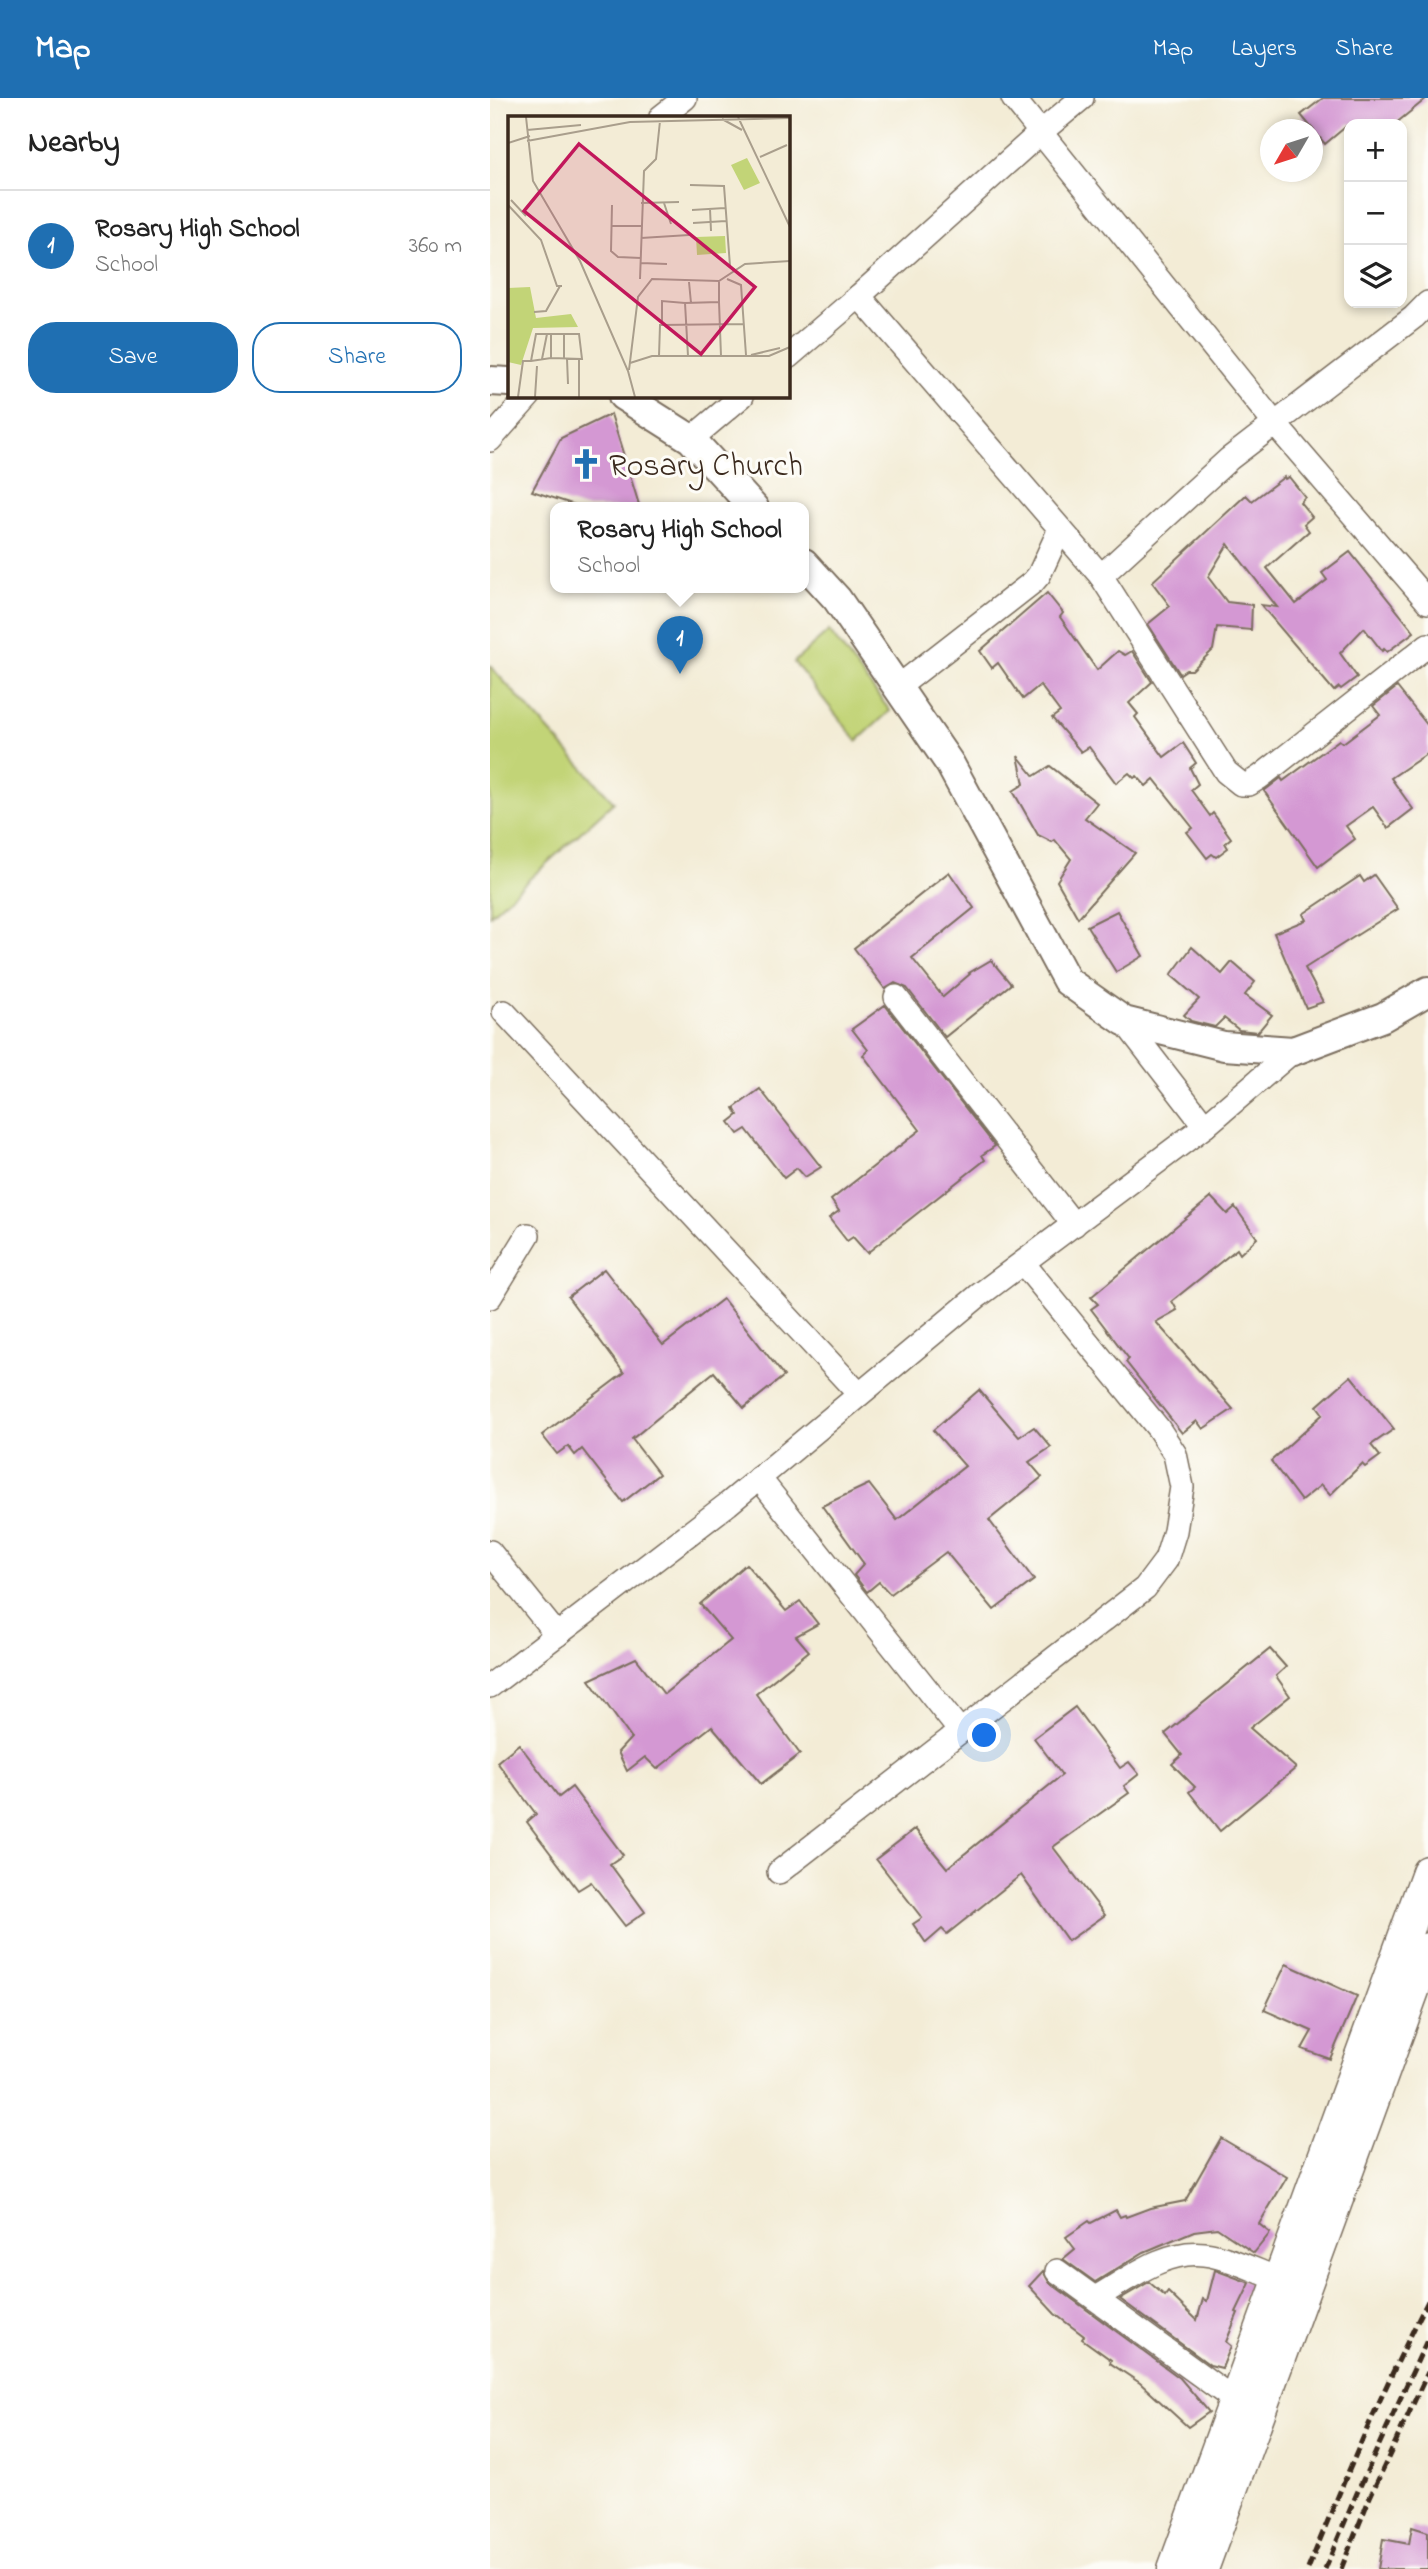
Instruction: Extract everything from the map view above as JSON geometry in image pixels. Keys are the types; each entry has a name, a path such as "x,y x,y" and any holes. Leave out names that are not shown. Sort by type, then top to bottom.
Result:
{"main road":[{"path":"1174,2569 1428,1872"},
{"path":"1202,2569 1428,1949"}],"street":[{"path":"662,116 685,98"},
{"path":"1013,98 1275,424 1428,602"},
{"path":"789,356 1082,98"},
{"path":"859,296 1101,576 1226,772 1241,784 1249,784 1260,777 1428,645"},
{"path":"1101,576 1229,459 1414,317 1428,303"},
{"path":"490,381 508,383"},
{"path":"490,440 528,397"},
{"path":"625,397 691,439 749,502"},
{"path":"691,439 741,397"},
{"path":"898,688 1033,582 1039,575 1060,529"},
{"path":"809,568 837,599 950,764 1067,981 1124,1021 1205,1126"},
{"path":"490,1686 759,1478 978,1296 1205,1126 1293,1051 1383,1017 1428,991"},
{"path":"896,997 1074,1225"},
{"path":"504,1012 859,1394"},
{"path":"1124,1021 1224,1046 1293,1051"},
{"path":"490,1297 528,1235"},
{"path":"779,1872 1145,1588 1166,1560 1175,1531 1182,1487 1175,1454 1158,1428 1023,1263"},
{"path":"759,1478 960,1731"},
{"path":"490,1552 556,1635"},
{"path":"1095,2298 1163,2260 1185,2254 1205,2254 1281,2280"},
{"path":"1057,2271 1236,2401"}],"green space":[{"path":"829,631 890,711 857,741 794,662"},
{"path":"490,666 614,802 490,915"}],"building":[{"path":"1323,98 1427,98 1401,119 1344,119 1344,128 1325,144 1323,119 1304,119 1301,115"},
{"name":"Rosary Church","path":"611,414 638,502 566,502 532,491 561,438"},
{"path":"1284,477 1289,477 1305,497 1300,502 1312,517 1304,524 1309,531 1267,568 1296,604 1327,580 1322,573 1350,552 1414,632 1387,652 1384,649 1382,651 1364,628 1340,653 1357,677 1334,691 1261,605 1277,607 1228,544 1208,577 1227,602 1252,605 1251,630 1217,627 1213,650 1192,670 1180,674 1148,624 1170,606 1152,582 1246,495 1252,501"},
{"path":"1047,593 1063,613 1060,617 1097,670 1118,651 1125,655 1132,651 1152,682 1129,703 1138,714 1135,717 1164,757 1183,743 1196,763 1190,768 1198,784 1191,790 1210,816 1213,813 1231,838 1225,843 1228,848 1216,857 1212,854 1207,858 1187,832 1193,828 1154,779 1146,786 1137,776 1134,778 1129,773 1116,783 1089,747 1081,752 1052,718 1060,712 1040,685 1023,699 998,663 992,668 980,651"},
{"path":"1397,687 1428,726 1428,753 1391,778 1413,809 1388,828 1373,807 1346,826 1355,839 1318,867 1264,791 1281,778 1283,781 1339,740 1343,743 1380,715 1373,706"},
{"path":"1018,756 1034,776 1050,766 1097,803 1085,818 1135,853 1078,918 1057,881 1071,859 1055,840 1052,842 1038,835 1013,791 1024,784"},
{"path":"949,872 974,908 912,958 943,997 969,973 991,960 1011,984 945,1037 907,988 895,983 885,989 854,948"},
{"path":"1374,875 1398,909 1305,968 1323,1002 1306,1008 1274,933 1306,920 1303,914 1360,876 1364,882"},
{"path":"1117,911 1143,956 1116,972 1087,926"},
{"path":"1192,947 1222,974 1232,962 1255,982 1245,995 1272,1015 1258,1032 1239,1030 1224,1018 1215,1027 1191,1021 1184,1015 1199,999 1171,975"},
{"path":"885,1005 995,1146 982,1155 985,1160 867,1253 853,1237 847,1241 829,1218 839,1211 831,1200 920,1130 863,1055 868,1050 852,1029"},
{"path":"760,1089 821,1167 805,1177 797,1168 784,1178 746,1129 738,1134 729,1122 738,1115 734,1108"},
{"path":"1211,1197 1227,1214 1235,1207 1257,1238 1240,1254 1237,1249 1172,1301 1177,1310 1156,1322 1233,1409 1203,1429 1197,1421 1182,1433 1126,1362 1129,1359 1091,1309 1098,1304 1091,1297"},
{"path":"604,1269 663,1345 723,1299 784,1376 744,1408 714,1372 632,1439 659,1474 623,1502 582,1449 575,1455 568,1446 557,1454 542,1435 624,1373 568,1297"},
{"path":"1351,1376 1394,1429 1371,1445 1380,1456 1365,1467 1362,1464 1330,1495 1321,1485 1301,1501 1271,1461 1323,1414 1317,1406"},
{"path":"979,1390 1019,1437 1034,1427 1051,1447 1029,1462 1042,1477 989,1520 1034,1580 994,1610 946,1552 890,1594 879,1582 867,1592 854,1575 864,1564 822,1506 869,1484 897,1520 965,1466 933,1430"},
{"path":"746,1564 786,1611 800,1601 818,1624 796,1636 809,1651 756,1694 800,1754 761,1784 712,1726 657,1769 645,1757 627,1771 618,1752 631,1738 589,1680 636,1658 664,1694 731,1640 700,1604"},
{"path":"1270,1649 1286,1667 1276,1676 1290,1696 1250,1728 1296,1768 1220,1831 1189,1792 1195,1787 1172,1764 1182,1755 1165,1734"},
{"path":"1075,1707 1120,1768 1129,1762 1139,1774 1124,1786 1129,1793 1053,1847 1105,1915 1068,1941 1021,1875 947,1934 942,1929 926,1943 913,1924 922,1918 876,1859 915,1829 947,1868 1062,1775 1034,1738"},
{"path":"519,1744 559,1797 572,1787 623,1855 610,1864 645,1912 625,1926 591,1882 578,1890 527,1822 536,1814 497,1762"},
{"path":"1286,1964 1357,1996 1330,2059 1302,2049 1312,2031 1264,2010"},
{"path":"1221,2138 1287,2177 1259,2224 1270,2233 1254,2253 1217,2228 1194,2231 1144,2252 1095,2282 1063,2259 1075,2249 1066,2237 1089,2221 1091,2223 1116,2210 1120,2217 1126,2217 1150,2208 1185,2201"},
{"path":"1215,2270 1250,2283 1226,2342 1231,2346 1222,2368 1210,2365 1120,2299 1149,2282 1165,2296 1168,2292 1197,2320 1203,2299 1207,2301"},
{"path":"1043,2271 1049,2282 1180,2378 1209,2412 1188,2427 1140,2383 1110,2363 1111,2360 1082,2339 1084,2336 1055,2314 1029,2286"},
{"path":"1412,2527 1428,2532 1428,2569 1378,2569 1383,2539 1409,2544"}],"railway":[{"path":"1308,2569 1365,2434 1428,2301"},
{"path":"1325,2569 1428,2338"},
{"path":"1341,2569 1370,2497 1428,2372"}],"place":[{"name":"Rosary Church","path":"586,464"},
{"name":"Rosary High School","path":"680,674"}]}
